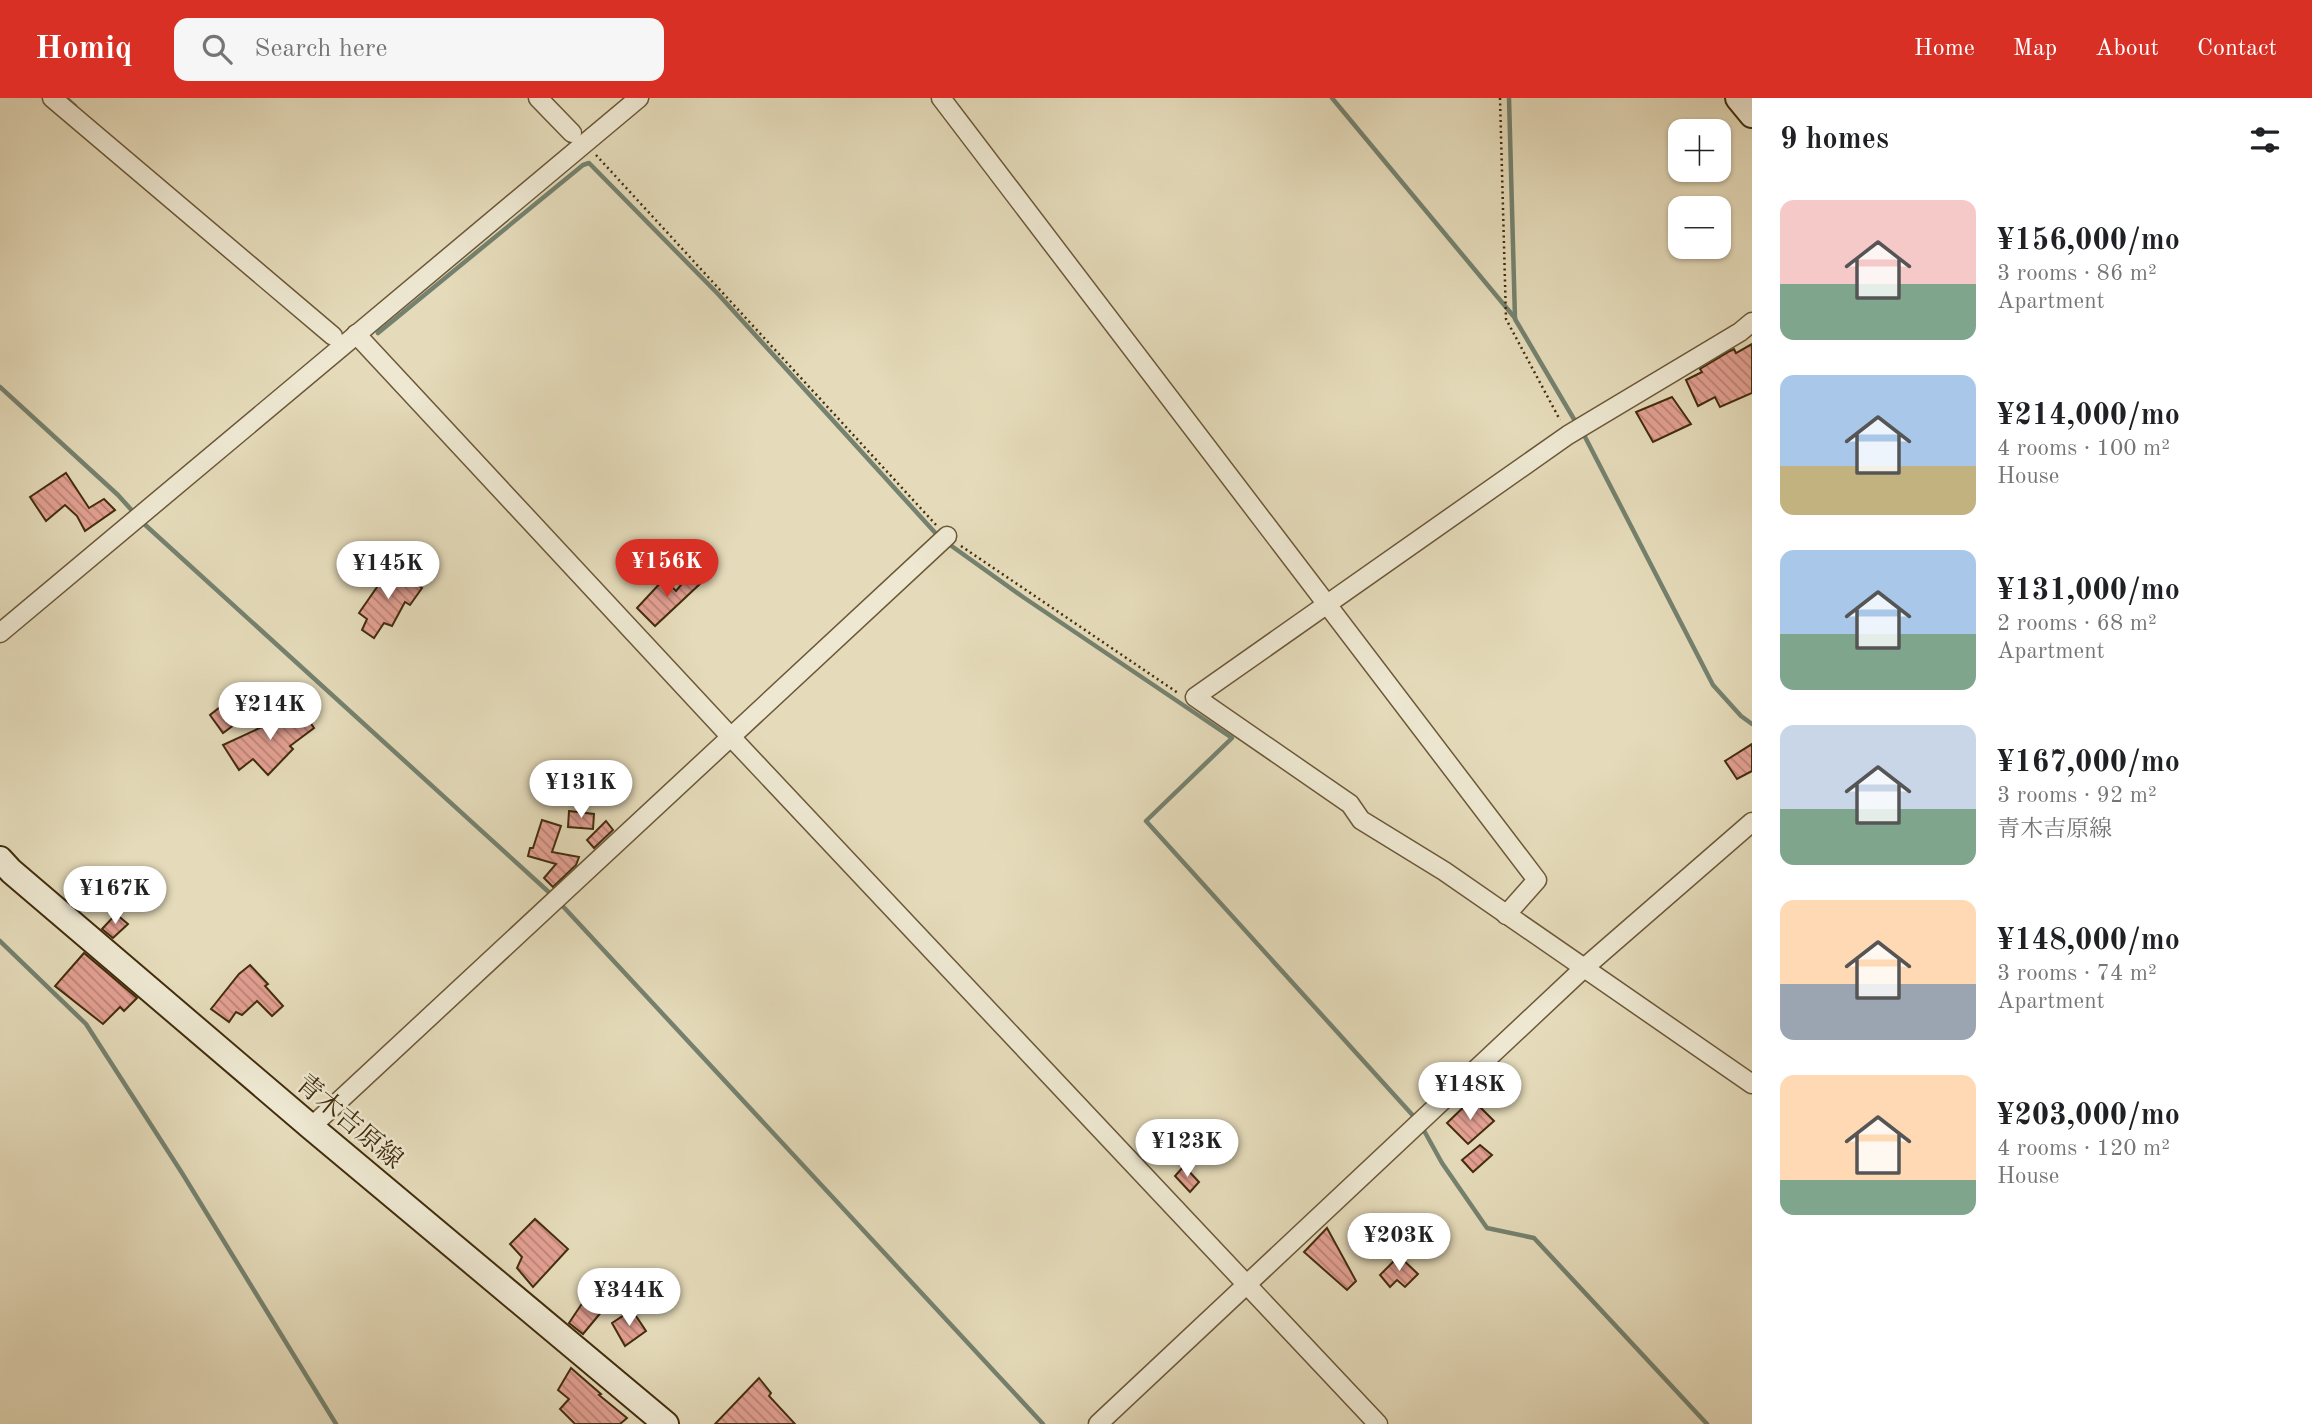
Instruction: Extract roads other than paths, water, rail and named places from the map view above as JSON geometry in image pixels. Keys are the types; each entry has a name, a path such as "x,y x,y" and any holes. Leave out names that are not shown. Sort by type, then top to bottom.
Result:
{"main road":[{"path":"1738,98 1752,115"},
{"name":"青木吉原線","path":"0,859 311,1127 666,1424"}],"street":[{"path":"52,98 333,337"},
{"path":"538,98 578,138"},
{"path":"0,633 356,334 578,138 639,98"},
{"path":"941,98 1538,880 1506,915"},
{"path":"1752,322 1740,332 1568,435 1195,697 1350,804 1361,820 1444,871 1752,1084"},
{"path":"356,334 1378,1424"},
{"path":"311,1127 947,536"},
{"path":"1098,1424 1584,968 1752,821"}],"waterway":[{"path":"66,98 75,106"},
{"path":"1332,98 1515,318"},
{"path":"1509,98 1515,319 1578,426"},
{"path":"378,333 583,165 589,163 718,294 939,537"},
{"path":"0,387 118,495 136,515"},
{"path":"1583,433 1713,685 1741,716 1752,724"},
{"path":"142,522 552,895"},
{"path":"946,542 1232,738 1146,821 1417,1120"},
{"path":"558,901 1043,1424"},
{"path":"0,941 86,1024 182,1173 336,1424"},
{"path":"1422,1127 1442,1163 1487,1228 1534,1238 1707,1424"}]}
